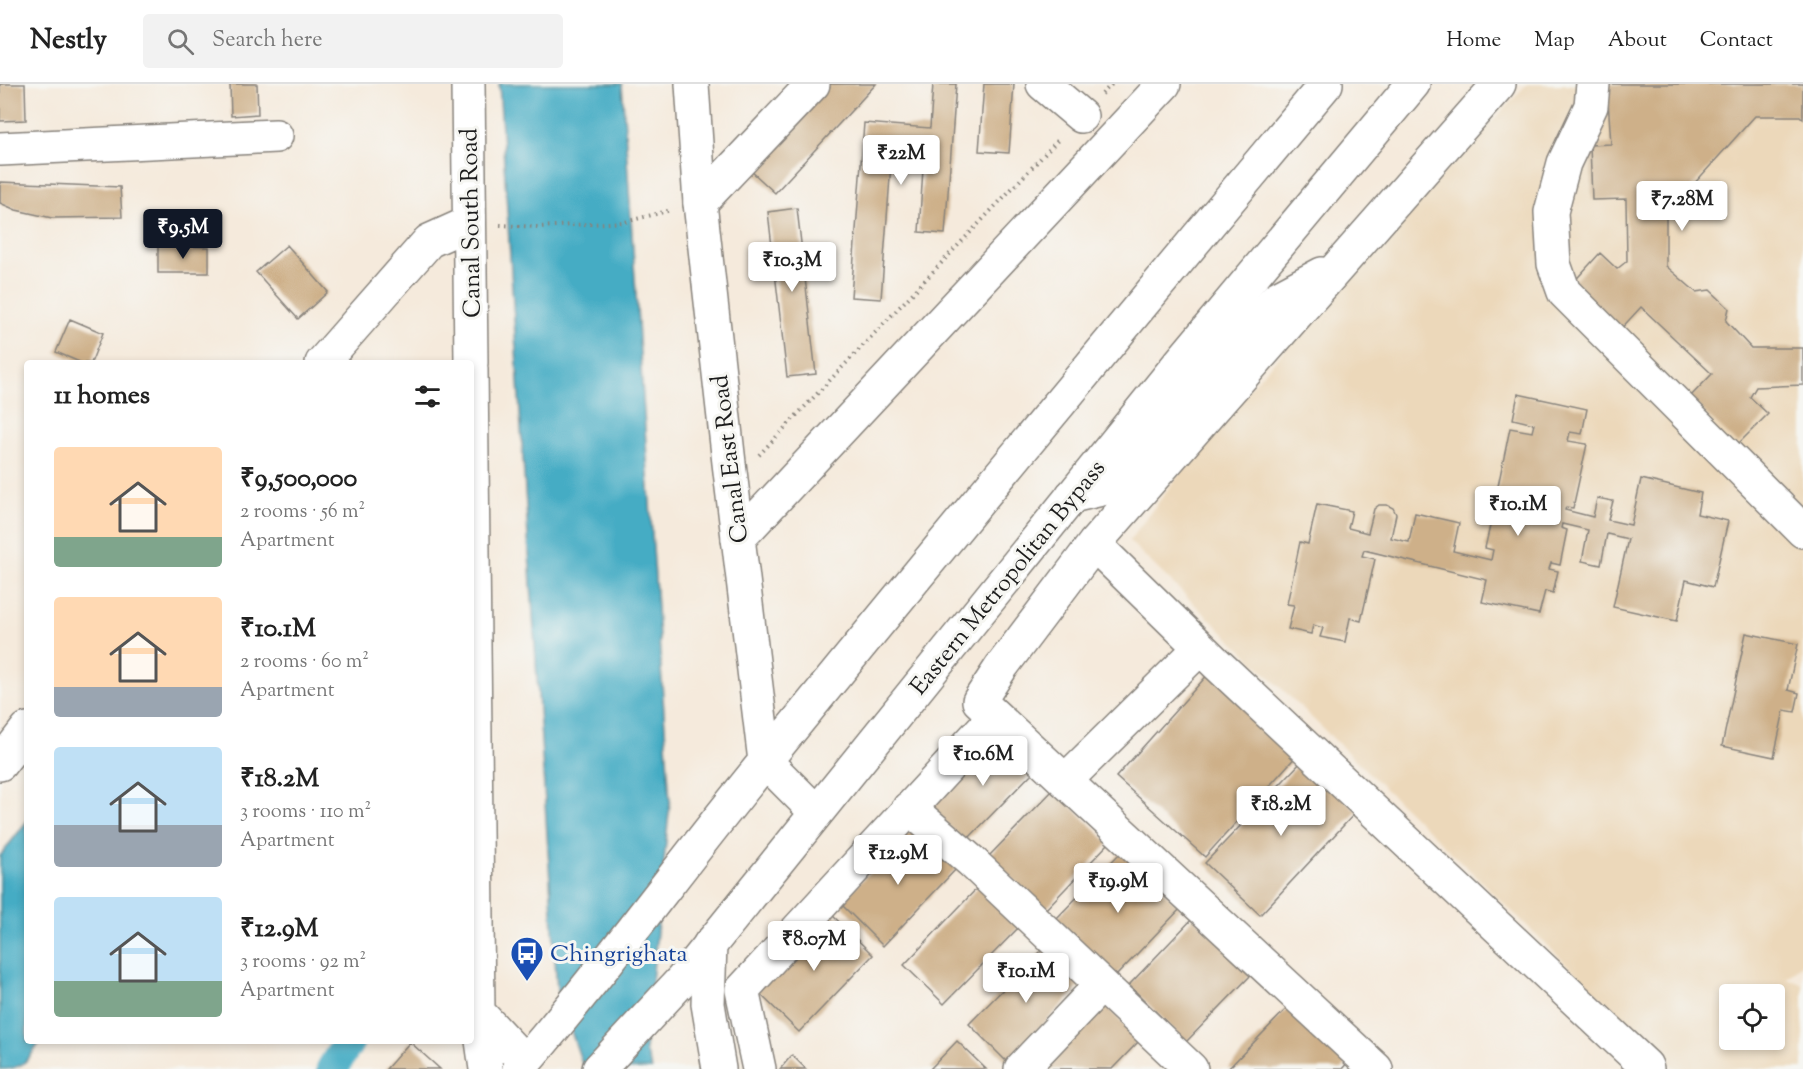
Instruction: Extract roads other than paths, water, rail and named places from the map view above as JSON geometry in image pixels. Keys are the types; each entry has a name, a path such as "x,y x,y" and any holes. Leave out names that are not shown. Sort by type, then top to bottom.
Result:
{"main road":[{"name":"Canal South Road","path":"468,84 471,360"},
{"name":"Canal East Road","path":"692,84 700,203 765,761"},
{"path":"700,203 813,84"},
{"path":"1043,84 1081,116"},
{"path":"738,539 1164,84"},
{"path":"478,1012 526,1067 765,761 1326,84"},
{"name":"Eastern Metropolitan Bypass","path":"599,1069 681,981 1185,356 1413,84"},
{"path":"759,1069 742,990 909,808 992,713 1002,666 1094,544 1499,84"},
{"path":"1593,84 1591,106 1564,163 1551,212 1554,264 1564,292 1803,531"},
{"path":"0,149 276,136"},
{"path":"325,360 429,241 469,223"},
{"path":"1072,496 1102,489 1277,298 1337,267"},
{"path":"1094,544 1200,648 1647,1069"},
{"path":"474,645 478,1012 486,1069"},
{"path":"1065,781 1200,648"},
{"path":"992,713 1376,1069"},
{"path":"0,764 24,733"},
{"path":"765,761 816,812"},
{"path":"909,808 971,861 1191,1069"},
{"path":"710,944 708,1004 719,1069"},
{"path":"1021,1069 1101,985"}],"water":[{"path":"499,84 622,84 670,802 645,1051 652,1069 584,1069 557,990"},
{"path":"24,825 24,1044 39,1044 25,1062 8,1069 0,1069 0,856"}],"waterway":[{"path":"332,1069 347,1044"}],"place":[{"name":"Chingrighata","path":"527,982"}]}
